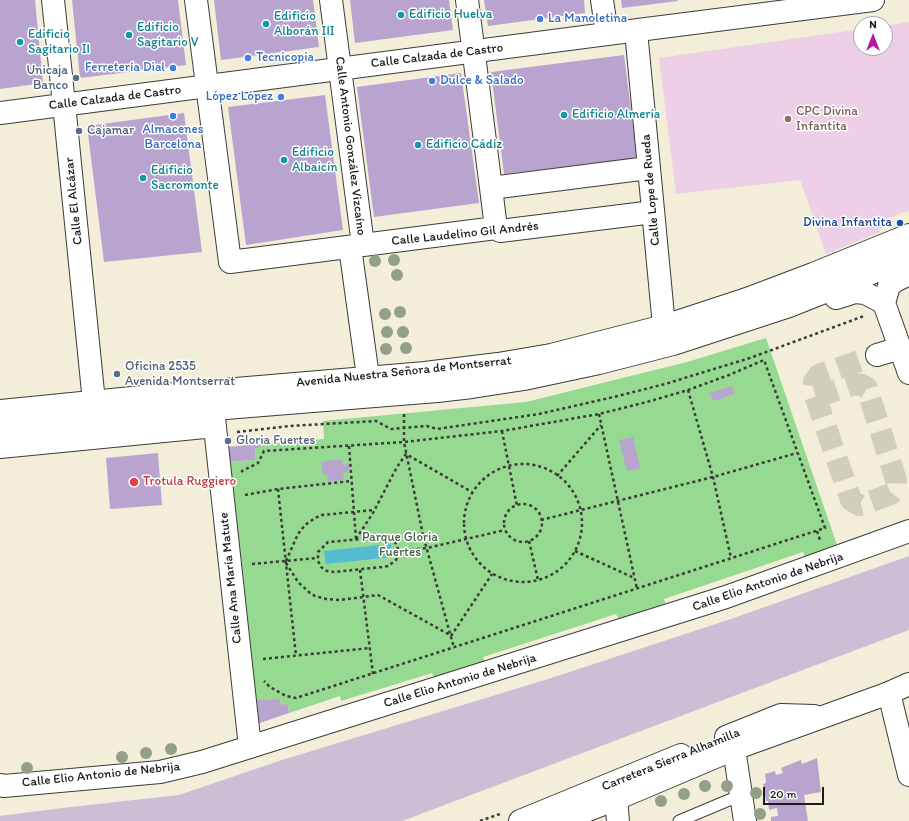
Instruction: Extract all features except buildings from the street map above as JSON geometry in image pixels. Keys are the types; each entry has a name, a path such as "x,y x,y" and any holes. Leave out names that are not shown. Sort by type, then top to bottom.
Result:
{"street":[{"name":"Calle El Alcázar","path":"53,0 94,402"},
{"path":"196,0 207,86"},
{"name":"Calle Antonio González Vizcaíno","path":"331,0 340,69 368,377"},
{"path":"467,0 496,228"},
{"path":"602,0 606,34"},
{"name":"Calle Calzada de Castro","path":"0,112 636,30 739,9 872,0"},
{"name":"Calle Lope de Rueda","path":"636,30 664,326"},
{"name":"Calle Laudelino Gil Andrés","path":"207,86 230,262 496,228 500,231 653,212"},
{"path":"491,188 648,168"},
{"name":"Avenida Nuestra Señora de Montserrat","path":"0,411 460,369 551,355 664,326 747,299 909,235"},
{"name":"Avenida Nuestra Señora de Montserrat","path":"0,447 214,418 501,383 599,363 673,344 789,306 909,257"},
{"path":"909,274 895,281 889,286 884,303 909,373"},
{"path":"789,306 802,310 855,292 865,293 884,303"},
{"path":"877,354 900,348"},
{"name":"Avenida Nuestra Señora de Montserrat","path":"0,431 214,418"},
{"name":"Calle Ana María Matute","path":"214,418 250,747"},
{"name":"Calle Elio Antonio de Nebrija","path":"0,785 4,786 160,772 202,762 726,597 909,531"},
{"name":"Carretera Sierra Alhamilla","path":"560,821 734,749 889,694 909,684"},
{"path":"889,694 909,775"},
{"name":"Carretera Sierra Alhamilla","path":"520,821 781,715 825,717"},
{"path":"734,749 745,821"},
{"path":"616,799 618,821"}],"lane":[{"path":"679,821 701,816 741,795"}],"path":[{"path":"246,431 290,426 376,421 390,428 427,426 437,429 539,414 642,391 728,365 860,318"},
{"path":"242,471 258,463 264,451 404,442 502,431 599,414 688,390 764,360 825,528 296,698 286,696 270,687 265,680 258,681"},
{"path":"688,390 713,477 731,558"},
{"path":"404,411 404,442 423,535 454,648"},
{"path":"599,414 637,589"},
{"path":"557,476 601,424"},
{"path":"502,431 517,506"},
{"path":"349,446 356,539"},
{"path":"541,520 618,502 797,453"},
{"path":"406,454 472,492"},
{"path":"356,539 406,454"},
{"path":"509,466 535,466 547,470 557,476 570,488 580,510 582,522 581,534 575,551 568,562 558,570 547,577 538,580 515,582 502,579 492,574 476,560 469,549 466,539 463,523 467,504 472,492 480,482 489,475 509,466"},
{"path":"245,495 278,489 351,481"},
{"path":"278,489 296,656"},
{"path":"523,505 534,508 538,513 541,520 541,530 534,539 529,541 517,541 508,535 505,530 505,518 512,508 517,506 523,505"},
{"path":"286,562 298,534 308,523 322,515 374,510"},
{"path":"399,551 427,548 505,530"},
{"path":"817,531 821,543"},
{"path":"390,538 396,542 399,551 396,560 388,566 360,570 330,572 321,567 317,558 320,549 328,542 356,539 390,538"},
{"path":"529,541 538,580"},
{"path":"575,551 634,578"},
{"path":"252,564 317,558"},
{"path":"286,562 298,582 315,596 326,599 340,600 378,595 451,636"},
{"path":"360,570 373,674"},
{"path":"451,636 492,574"},
{"path":"262,659 370,648"}],"shaded area":[{"name":"CPC Divina Infantita","path":"909,22 909,210 885,220 880,232 826,254 800,180 676,194 659,58 853,30 853,56 893,56 893,25"},
{"path":"909,556 909,630 402,821 0,821 0,816 179,795 282,760 545,680 731,619"}],"green space":[{"name":"Parque Gloria Fuertes","path":"766,338 838,548 805,558 803,552 664,599 666,605 619,620 616,614 483,657 485,662 435,679 432,673 341,701 340,696 289,713 288,705 281,705 280,699 250,701 252,666 233,485 226,486 228,462 255,460 255,448 259,448 259,444 324,439 323,421 526,402 687,362"}],"water":[{"path":"391,544 392,557 326,564 324,551"}],"tunnel":[{"path":"816,397 855,384 862,385 867,388 896,480 896,488 891,494 859,505 851,500 813,390 814,382 819,375 877,355"}],"place":[{"name":"Edificio Huelva","path":"401,15"},
{"name":"La Manoletina","path":"540,19"},
{"name":"Edificio Alborán III","path":"266,24"},
{"name":"Edificio Sagitario V","path":"129,35"},
{"name":"Edificio Sagitario II","path":"20,42"},
{"name":"Tecnicopia","path":"248,58"},
{"name":"Ferretería Dial","path":"173,68"},
{"name":"Unicaja Banco","path":"76,78"},
{"name":"Dulce & Salado","path":"432,81"},
{"name":"López López","path":"281,97"},
{"name":"Edificio Almería","path":"564,115"},
{"name":"Almacenes Barcelona","path":"173,116"},
{"name":"CPC Divina Infantita","path":"788,119"},
{"name":"Cajamar","path":"79,131"},
{"name":"Edificio Cádiz","path":"418,145"},
{"name":"Edificio Albaicín","path":"284,160"},
{"name":"Edificio Sacromonte","path":"143,178"},
{"name":"Divina Infantita","path":"900,223"},
{"name":"Oficina 2535 Avenida Montserrat","path":"117,374"},
{"name":"Gloria Fuertes","path":"228,441"},
{"name":"Trotula Ruggiero","path":"134,482"}]}
